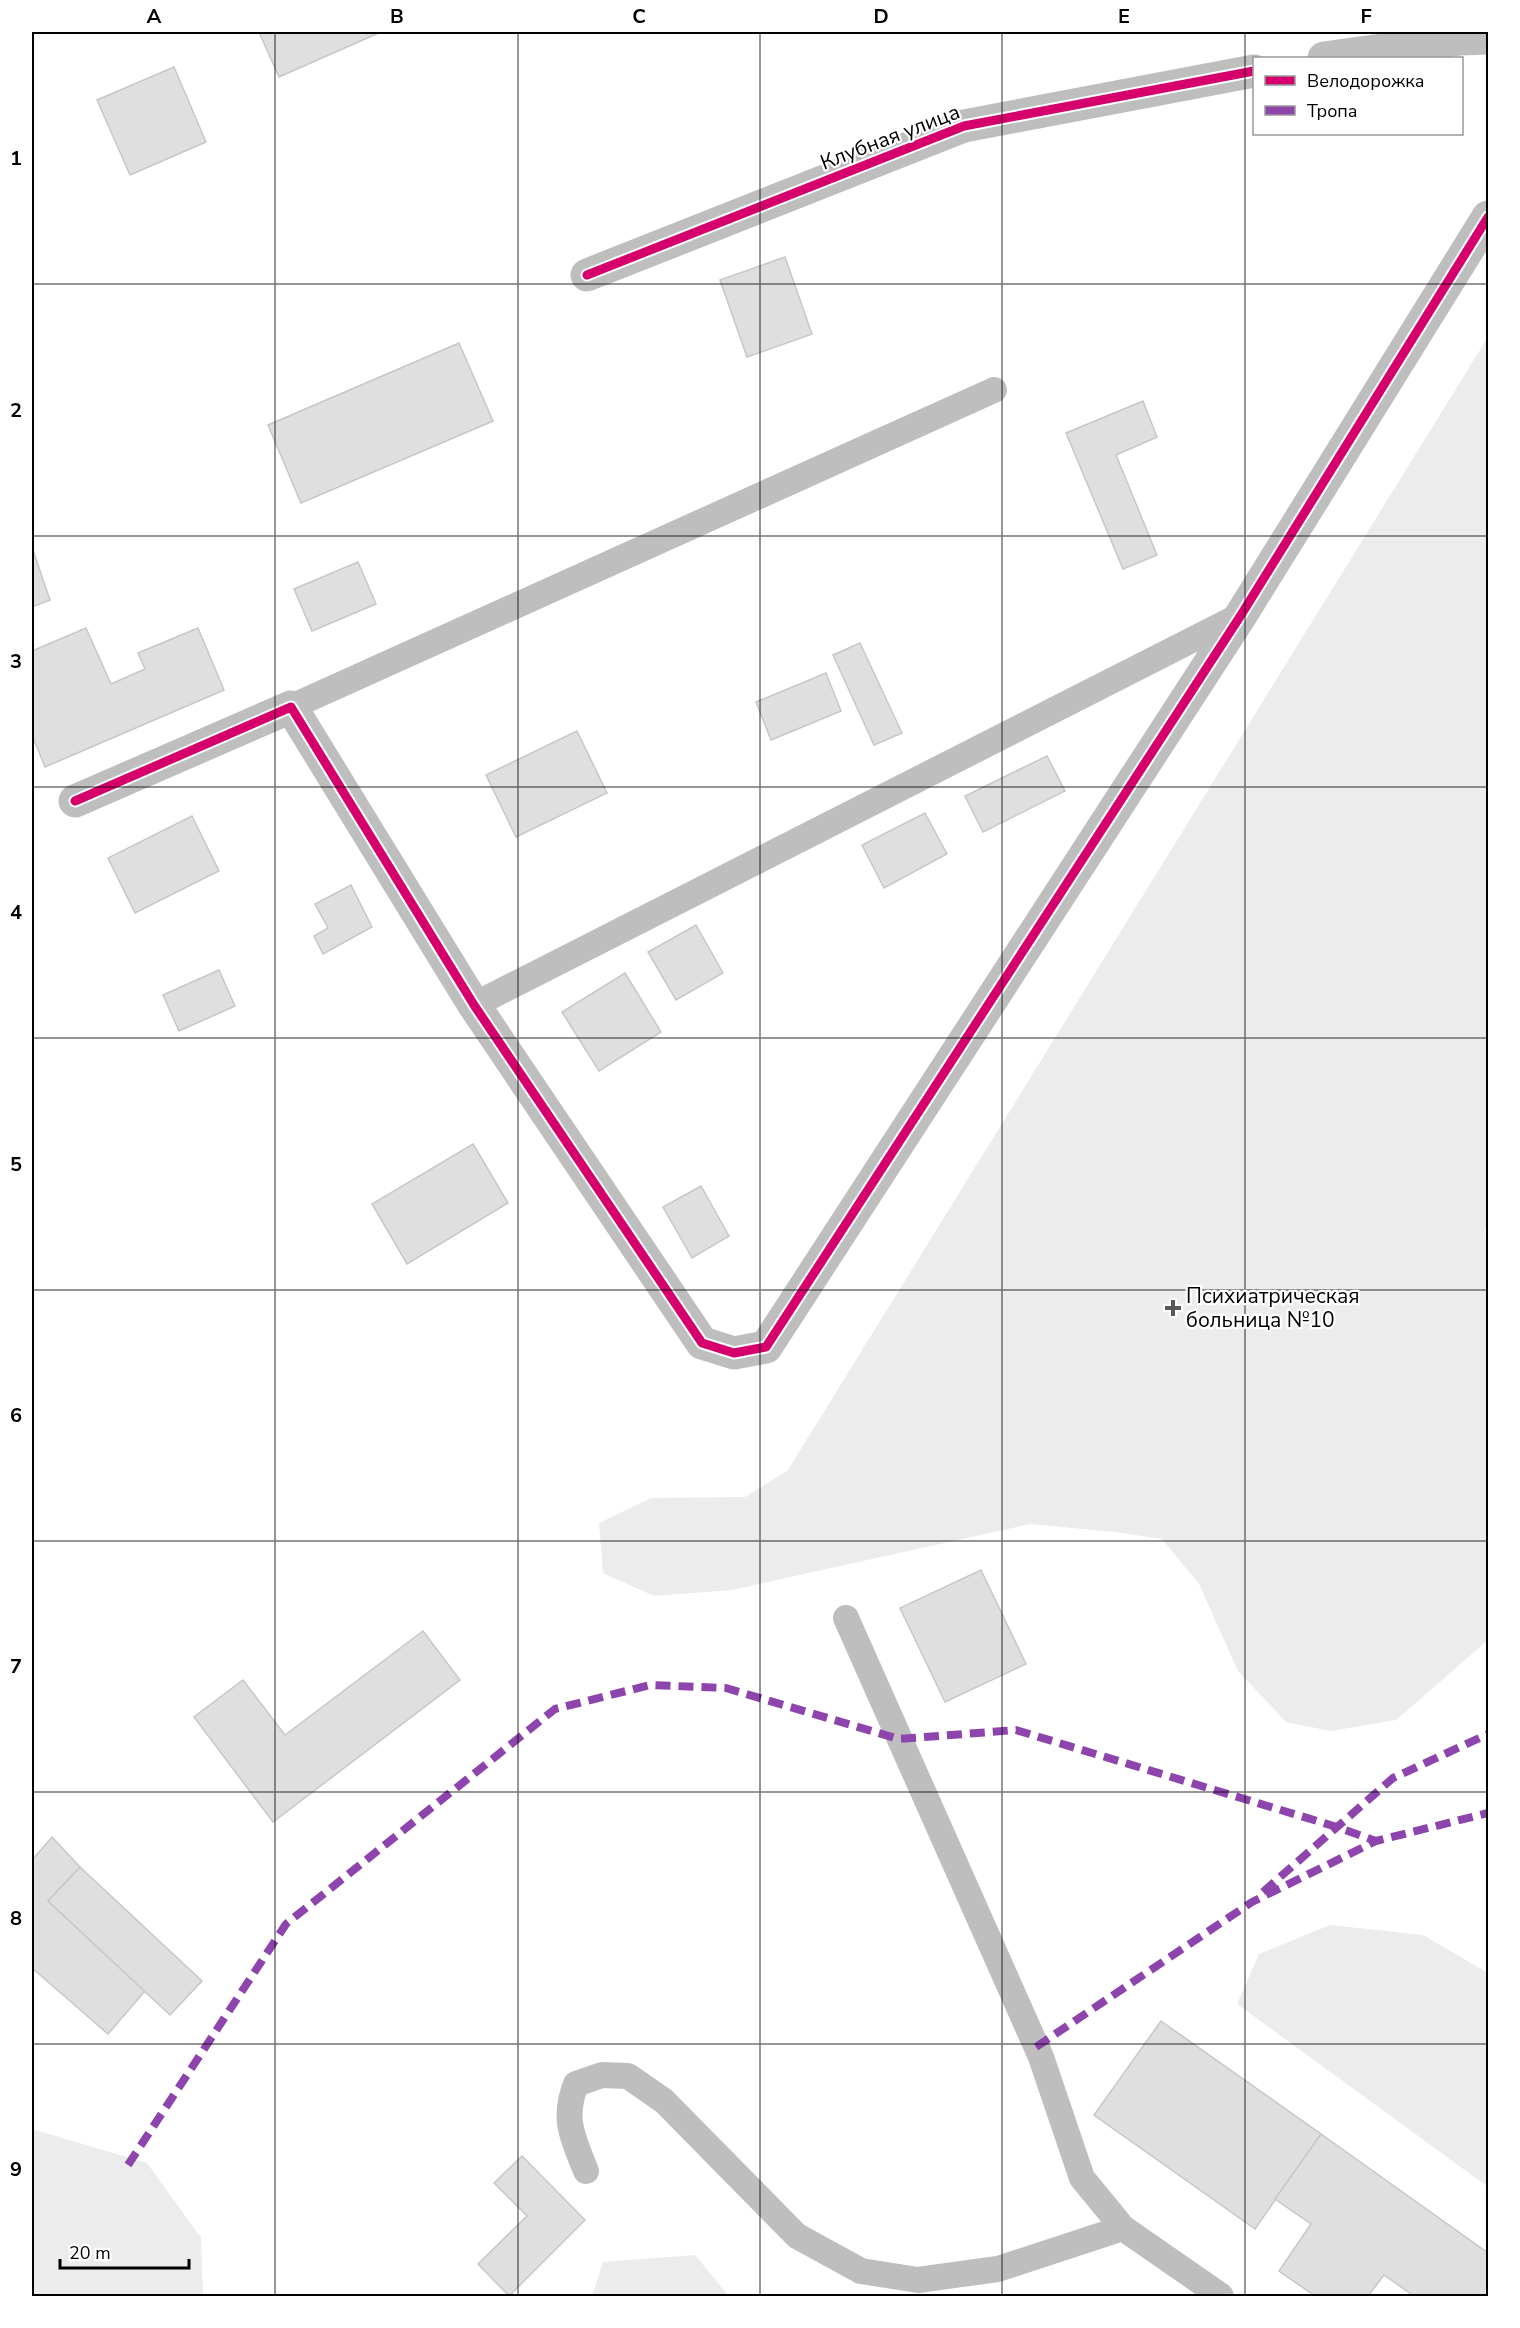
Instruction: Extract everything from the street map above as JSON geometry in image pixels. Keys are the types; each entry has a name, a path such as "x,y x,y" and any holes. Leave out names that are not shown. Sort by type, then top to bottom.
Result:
{"street":[{"path":"1331,57 1460,39 1488,38"},
{"name":"Клубная улица","path":"587,275 964,126 1253,70"},
{"path":"75,801 291,707 474,1005 702,1343 734,1353 766,1347 1241,615 1488,217"}],"lane":[{"path":"291,707 994,390"},
{"path":"474,1005 1241,615"},
{"path":"846,1618 1041,2056 1082,2178 1123,2228 1221,2296"},
{"path":"586,2170 570,2131 570,2099 576,2085 602,2075 628,2076 664,2101 797,2236 861,2271 918,2280 998,2269 1123,2228"}],"shaded area":[{"path":"1488,337 1488,1226 1485,1230 1488,1261 1488,1640 1396,1720 1331,1731 1286,1722 1238,1671 1199,1584 1162,1539 1030,1524 732,1590 654,1596 603,1573 599,1523 651,1498 745,1497 788,1470"},
{"path":"1330,1925 1423,1935 1488,1973 1488,2187 1237,2004 1259,1954"},
{"path":"32,2129 147,2163 201,2238 203,2296 32,2296"},
{"path":"695,2255 729,2296 592,2296 603,2262"}],"building":[{"path":"259,32 381,32 279,77"},
{"path":"174,67 206,142 130,175 97,100"},
{"path":"785,257 812,334 747,357 720,280"},
{"path":"459,343 493,421 301,503 268,425"},
{"path":"1143,401 1157,437 1116,455 1157,555 1123,569 1066,433"},
{"path":"32,547 50,600 32,607"},
{"path":"358,562 376,604 312,631 294,589"},
{"path":"86,628 111,684 145,669 138,653 198,628 224,690 45,767 32,735 32,651"},
{"path":"860,643 902,733 874,745 833,655"},
{"path":"826,673 841,711 771,740 756,702"},
{"path":"577,731 607,793 516,837 486,775"},
{"path":"1047,756 1065,791 983,832 965,796"},
{"path":"925,813 947,854 884,888 862,845"},
{"path":"192,816 219,871 135,913 108,858"},
{"path":"351,885 372,927 323,954 314,936 328,928 315,904"},
{"path":"696,925 723,973 676,1000 648,952"},
{"path":"219,970 235,1006 179,1031 163,995"},
{"path":"625,973 661,1032 599,1071 562,1012"},
{"path":"473,1144 508,1203 407,1264 372,1204"},
{"path":"701,1186 729,1236 692,1258 663,1207"},
{"path":"981,1570 1026,1664 945,1702 900,1608"},
{"path":"423,1631 460,1680 273,1822 194,1717 243,1680 285,1735"},
{"path":"52,1837 80,1867 48,1901 145,1991 108,2034 32,1968 32,1860"},
{"path":"80,1867 202,1981 170,2015 48,1901"},
{"path":"1161,2021 1321,2134 1255,2229 1094,2115"},
{"path":"1321,2134 1488,2253 1488,2296 1414,2296 1384,2275 1368,2296 1315,2296 1279,2271 1311,2224 1275,2199"},
{"path":"522,2156 585,2220 509,2296 478,2264 527,2216 494,2183"}],"marked path":[{"path":"128,2165 286,1924 555,1709 650,1685 726,1688 899,1739 1016,1730 1337,1827 1376,1841"},
{"path":"1263,1892 1393,1778 1488,1734"},
{"path":"1036,2047 1252,1902 1376,1841 1488,1813"}],"cycle path":[{"path":"587,275 964,126 1253,71"},
{"path":"75,801 291,707 474,1005 702,1343 734,1353 766,1347 1241,615 1488,217"}],"place":[{"name":"Психиатрическая больница №10","path":"1173,1308"}]}
